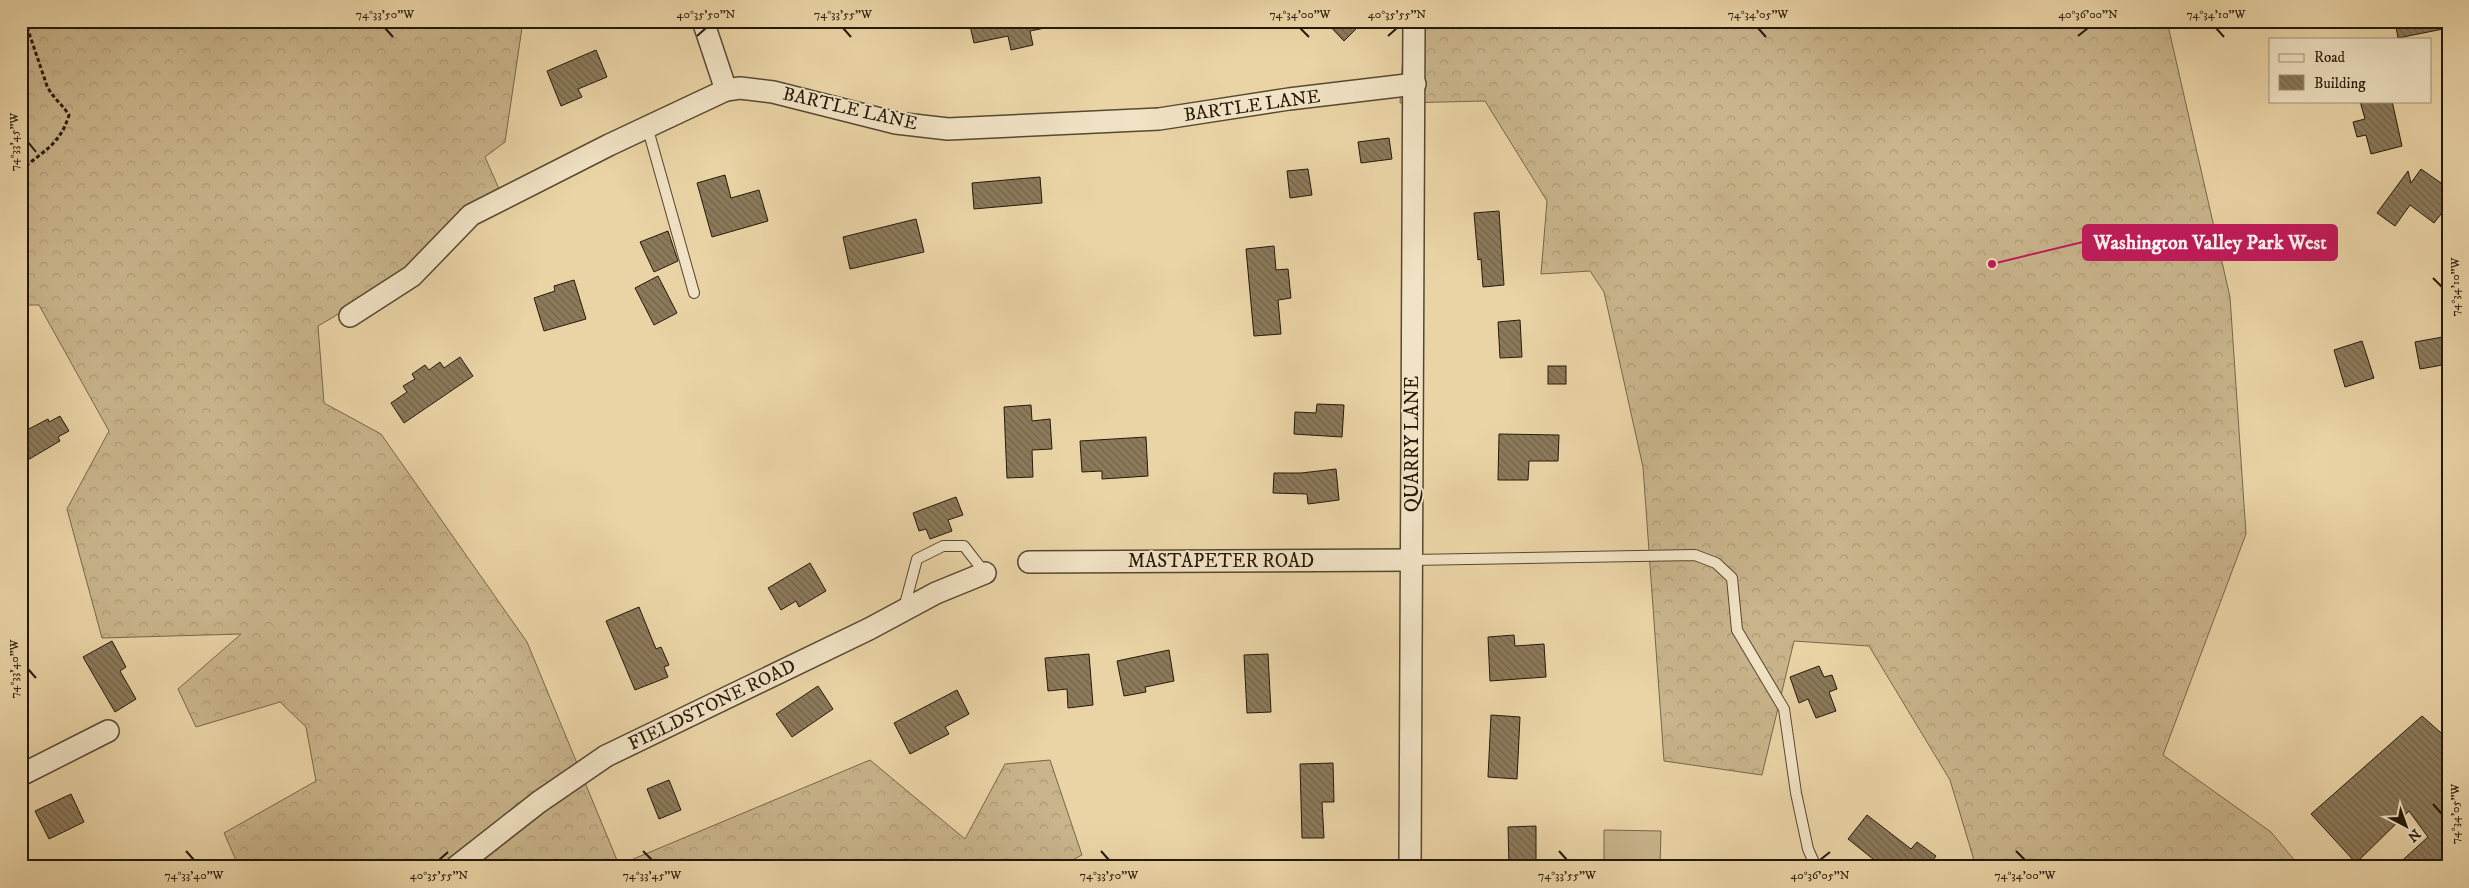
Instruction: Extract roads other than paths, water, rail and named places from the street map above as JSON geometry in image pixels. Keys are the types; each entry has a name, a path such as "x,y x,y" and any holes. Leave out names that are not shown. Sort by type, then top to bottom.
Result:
{"street":[{"path":"702,21 726,90"},
{"name":"QUARRY LANE","path":"1410,867 1414,21"},
{"name":"BARTLE LANE","path":"350,316 412,276 471,215 647,126 726,90 740,88 773,92 896,123 948,129 1159,119 1289,99 1415,84"},
{"name":"MASTAPETER ROAD","path":"1029,562 1412,560"},
{"name":"FIELDSTONE ROAD","path":"456,867 540,802 606,756 903,612 936,593 985,573"},
{"path":"21,775 108,731"}],"lane":[{"path":"647,126 694,293"},
{"path":"903,612 917,559 943,546 964,546 985,573"},
{"path":"1412,560 1695,555 1716,563 1732,578 1737,630 1784,710 1796,793 1808,849 1816,867"}],"place":[{"name":"Washington Valley Park West","path":"1992,264"}]}
